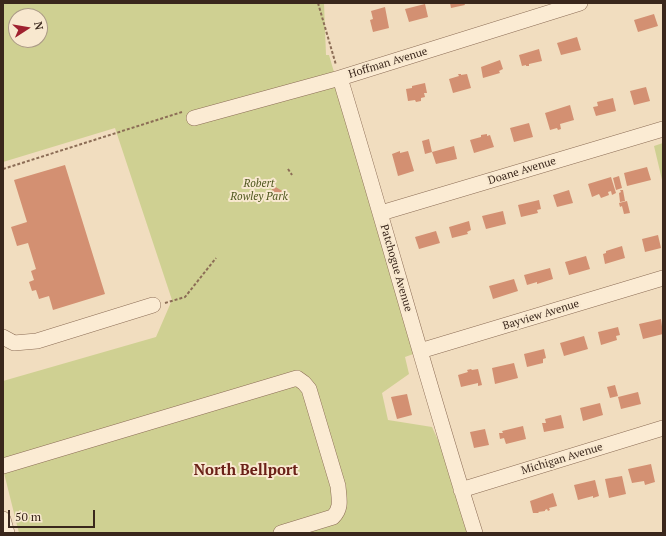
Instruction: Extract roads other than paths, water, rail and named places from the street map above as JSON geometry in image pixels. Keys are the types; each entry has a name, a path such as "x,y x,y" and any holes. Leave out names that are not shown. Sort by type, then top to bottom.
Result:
{"street":[{"name":"Hoffman Avenue","path":"190,117 340,78 580,3"},
{"name":"Patchogue Avenue","path":"340,78 475,533"},
{"name":"Doane Avenue","path":"381,212 663,129"},
{"name":"Bayview Avenue","path":"420,351 663,278"},
{"path":"3,337 14,342 37,341 153,305"},
{"path":"3,466 297,378 309,389 338,486 340,503 338,512 333,517 281,533"},
{"name":"Michigan Avenue","path":"461,490 663,428"},
{"path":"3,519 7,533"}],"district":[{"name":"North Bellport","path":"246,471"}],"park label":[{"name":"Robert Rowley Park","path":"259,190"}]}
